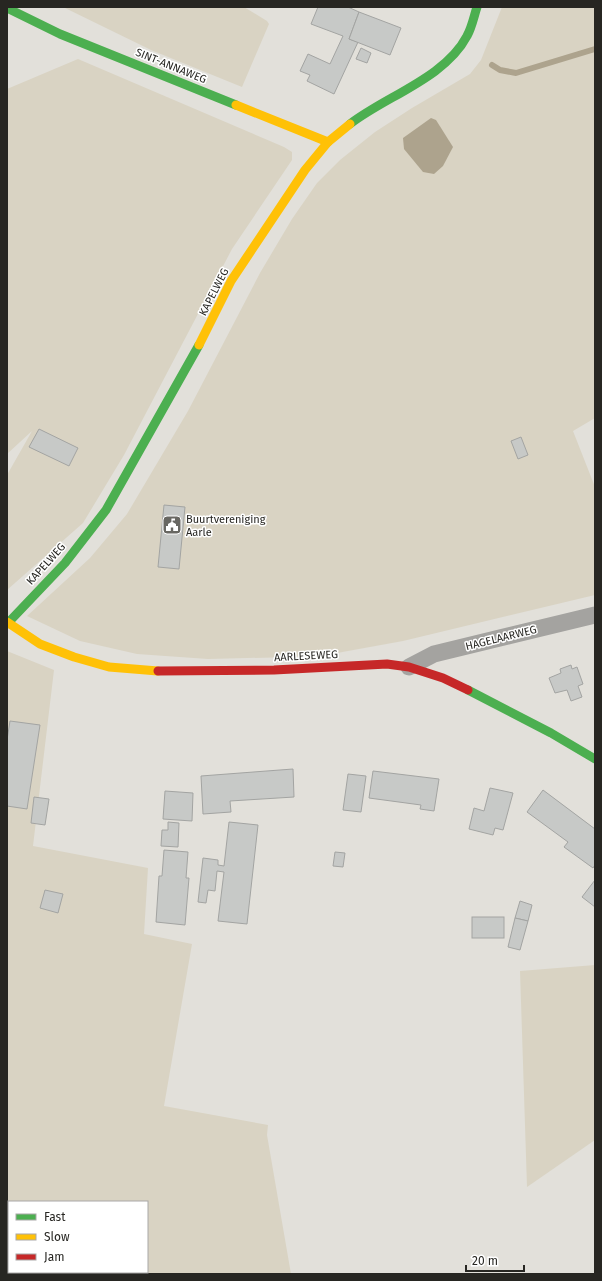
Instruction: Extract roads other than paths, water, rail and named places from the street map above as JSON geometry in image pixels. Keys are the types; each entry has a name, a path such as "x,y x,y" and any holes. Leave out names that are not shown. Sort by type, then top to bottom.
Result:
{"street":[{"name":"KAPELWEG","path":"7,623 65,563 106,510 206,333 231,281 305,170 328,142 359,117 437,70 458,50 467,36 477,7"},
{"name":"SINT-ANNAWEG","path":"7,8 60,34 328,142"},
{"name":"HAGELAARWEG","path":"409,668 434,654 595,615"},
{"name":"AARLESEWEG","path":"7,623 40,644 74,657 109,667 163,671 274,670 387,664 409,668 443,678 477,694 551,733 595,760"}],"waterway":[{"path":"492,65 500,70 516,73 595,49"}],"place":[{"name":"Buurtvereniging Aarle","path":"172,525"}]}
